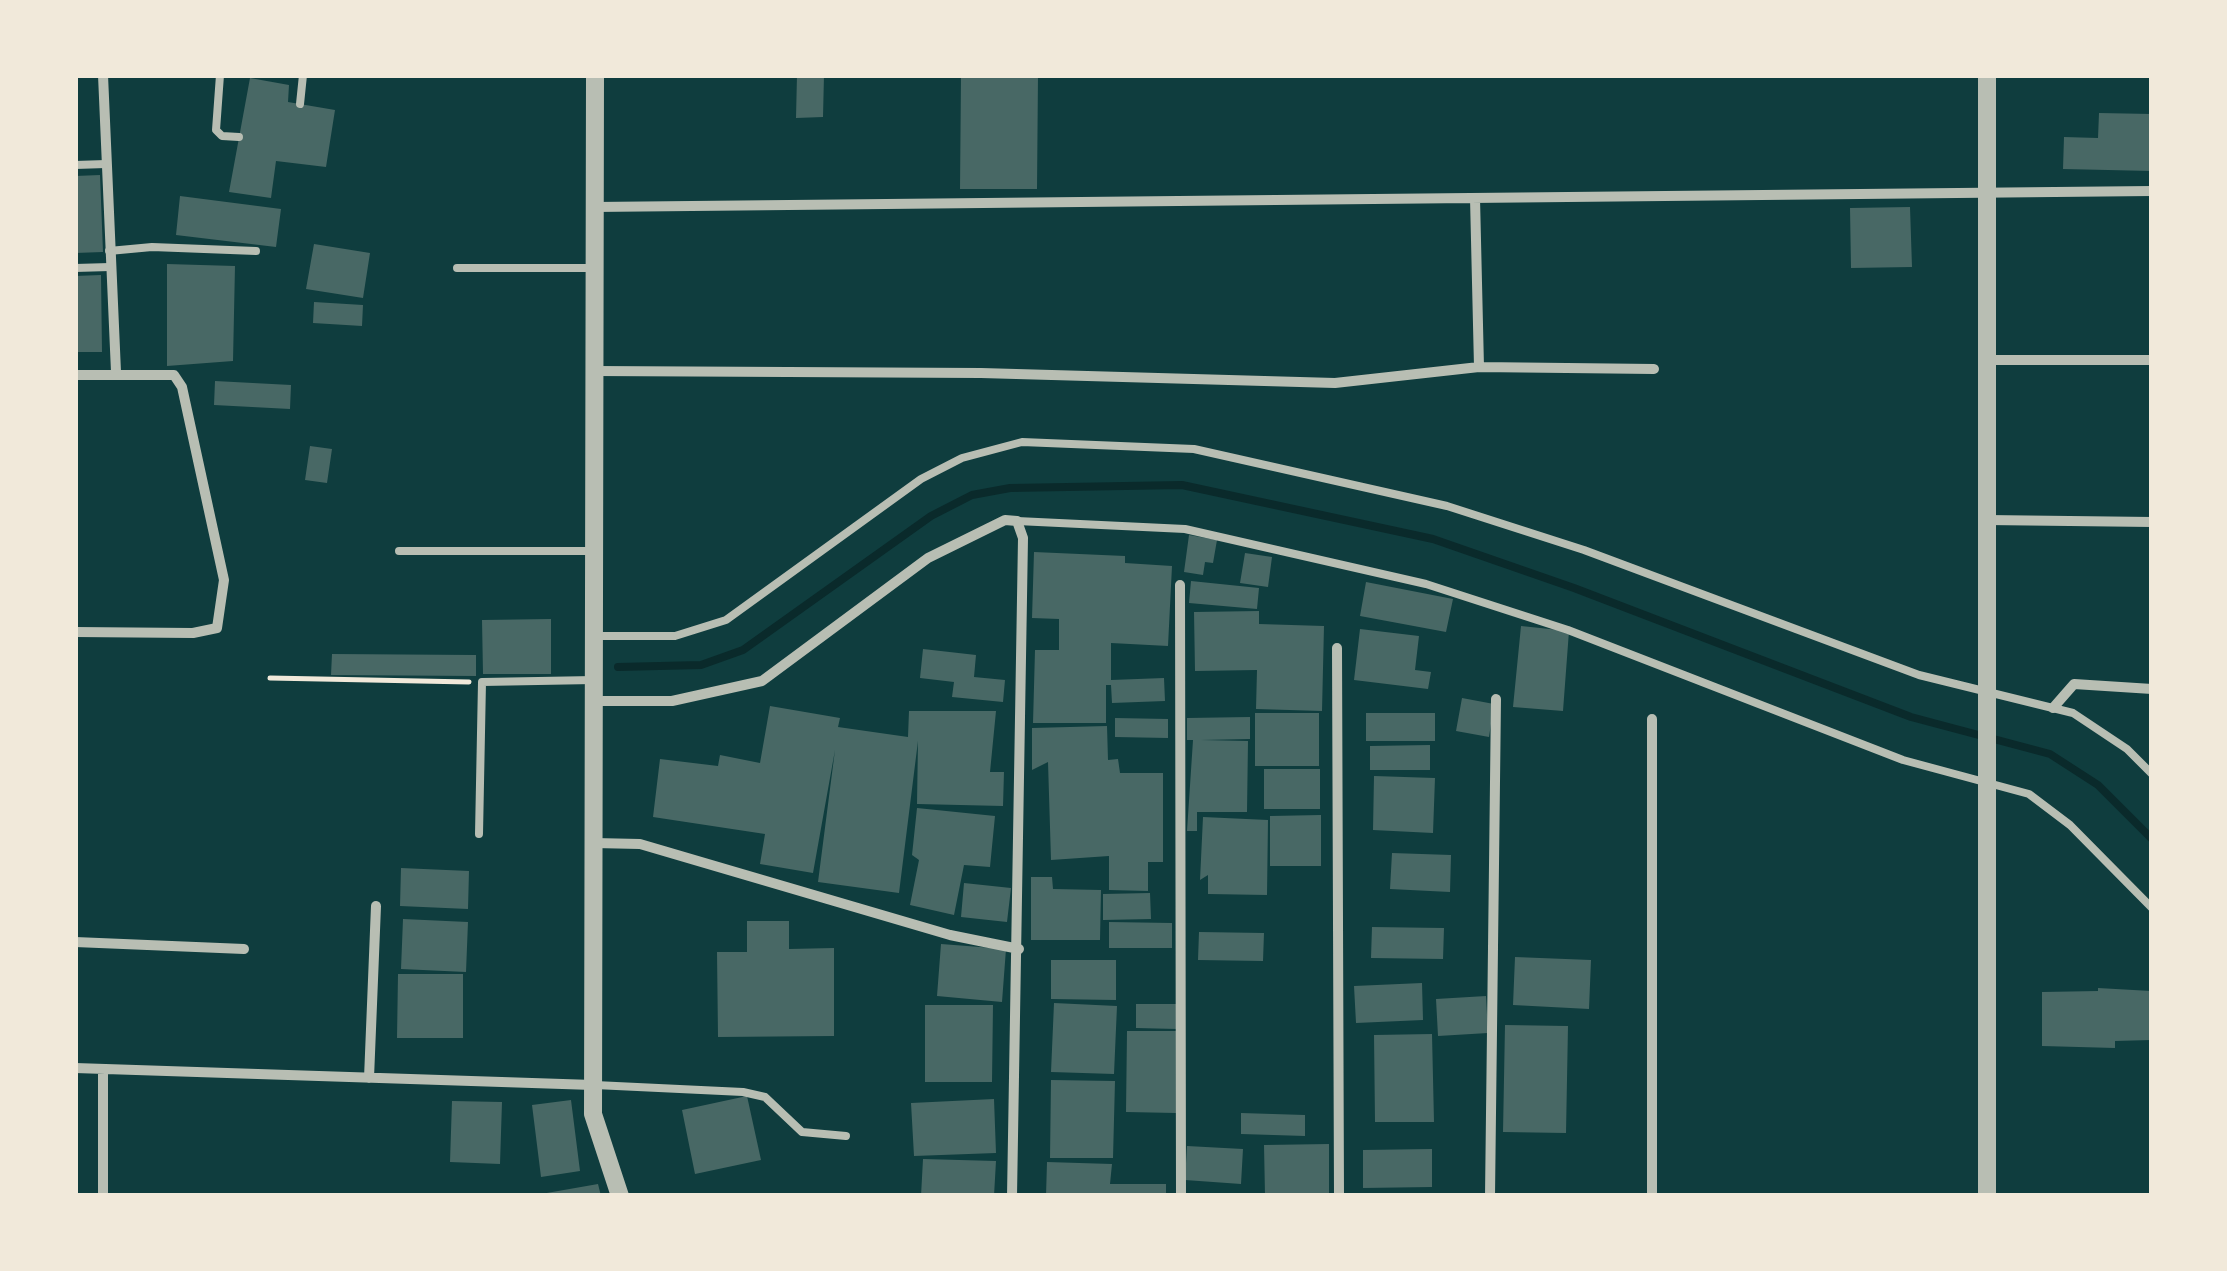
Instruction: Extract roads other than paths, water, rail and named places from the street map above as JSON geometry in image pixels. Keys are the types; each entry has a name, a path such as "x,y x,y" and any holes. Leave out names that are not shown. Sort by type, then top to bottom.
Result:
{"street":[{"path":"102,75 116,372"},
{"path":"594,75 593,1114 620,1196"},
{"path":"1987,75 1987,1196"},
{"path":"594,208 2152,191"},
{"path":"1476,198 1479,367"},
{"path":"1988,360 2152,360"},
{"path":"594,371 981,373 1335,383 1479,367 1654,369"},
{"path":"75,375 174,375 182,386 224,580 224,607 217,628 193,633 75,632"},
{"path":"594,701 672,701 762,681 928,558 1005,520 1017,521 1022,538 1012,1196"},
{"path":"1988,520 2152,522"},
{"path":"1180,585 1181,1196"},
{"path":"1338,648 1340,1196"},
{"path":"2053,708 2074,684 2152,689"},
{"path":"1490,1196 1496,699"},
{"path":"1652,719 1652,1196"},
{"path":"594,843 640,844 950,935 1018,949"},
{"path":"368,1078 376,906"},
{"path":"75,942 244,949"},
{"path":"75,1068 593,1084"},
{"path":"103,1070 103,1196"}],"lane":[{"path":"220,75 216,130 239,137"},
{"path":"300,104 303,75"},
{"path":"75,165 106,164"},
{"path":"109,251 256,251"},
{"path":"75,268 110,268"},
{"path":"457,268 594,268"},
{"path":"594,636 675,636 726,620 921,480 962,458 1022,442 1194,448 1447,506 1584,550 1919,675 1988,696 2072,713 2128,749 2152,774"},
{"path":"1017,521 1184,529 1426,584 1568,630 1902,760 1986,774 2029,794 2070,825 2152,908"},
{"path":"399,552 594,551"},
{"path":"479,834 482,682 594,680"},
{"path":"593,1084 743,1092 764,1097 802,1132 846,1136"}],"waterway":[{"path":"618,667 701,665 743,650 931,516 972,495 1010,488 1182,485 1433,539 1574,588 1911,717 2050,754 2098,785 2152,839"}]}
